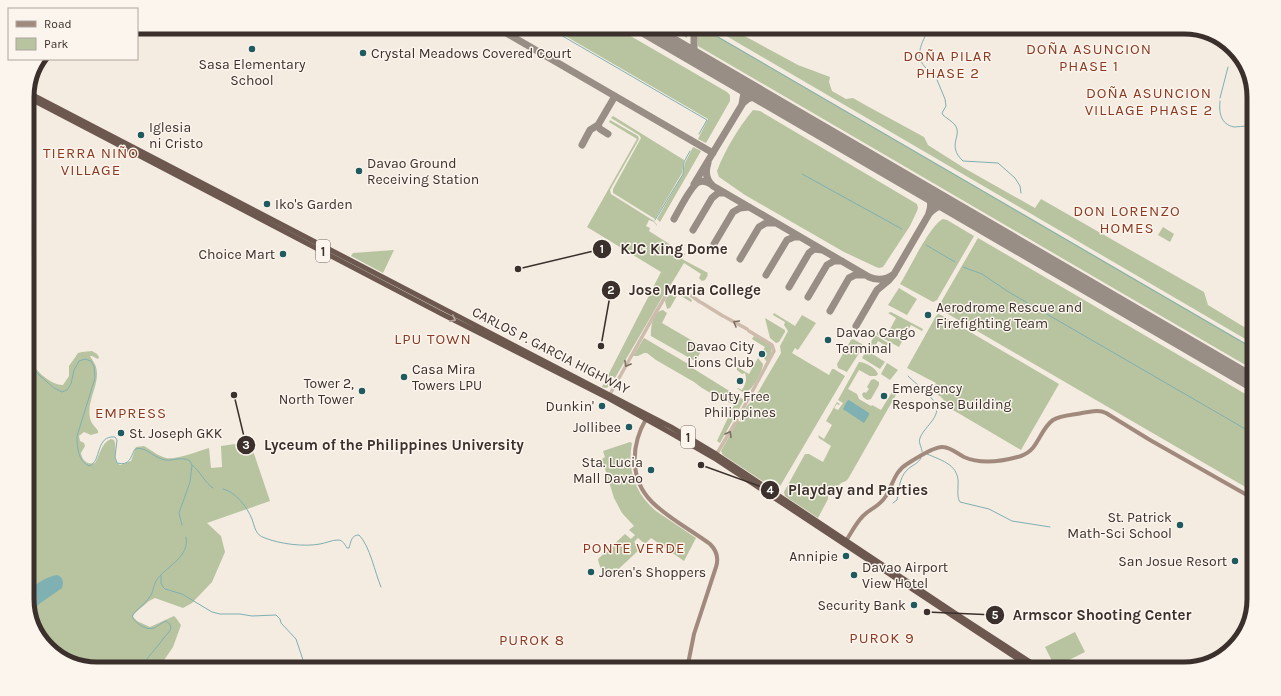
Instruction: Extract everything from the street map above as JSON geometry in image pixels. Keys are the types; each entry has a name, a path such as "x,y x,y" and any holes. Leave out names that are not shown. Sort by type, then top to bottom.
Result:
{"highway":[{"name":"CARLOS P. GARCIA HIGHWAY","path":"34,98 389,282 442,314 672,427 1023,662"},
{"name":"CARLOS P. GARCIA HIGHWAY","path":"609,396 693,446 715,456"},
{"name":"CARLOS P. GARCIA HIGHWAY","path":"776,497 780,503 846,541 860,553 1030,662"}],"main road":[{"path":"846,541 863,516 880,504 899,471 908,463 930,451 943,446 968,459 991,462 1006,460 1030,452 1047,427 1055,419 1101,411 1247,495"},
{"path":"646,419 637,436 634,451 635,468 642,488 653,503 710,544 715,550 717,556 716,568 694,634 688,662"}],"street":[{"path":"609,396 668,292 677,288 772,345 774,351 739,416"},
{"path":"715,456 737,420"}],"green space":[{"path":"562,34 627,34 727,92 730,95 730,101 706,143 698,139 708,119"},
{"path":"680,34 688,34 687,38"},
{"path":"697,34 714,34 1247,344 1247,366 698,46"},
{"path":"723,34 741,34 798,65 830,77 829,82 832,91 846,99 853,98 924,137 928,145 964,168 1035,208 1041,199 1204,292 1208,305 1247,329 1247,340"},
{"path":"753,110 760,111 917,204 918,208 910,226 883,267 876,267 844,252 745,195 719,177 717,171 728,147"},
{"path":"613,116 684,160 682,173 655,219 613,193 613,189 641,138 639,135 611,118"},
{"path":"610,120 638,136 639,139 610,190 611,194 654,221 657,226 654,222 649,220 646,226 650,228 649,231 685,254 682,259 708,273 708,275 705,280 702,281 699,278 701,274 684,263 667,289 615,378 612,376 610,379 613,381 610,386 606,388 602,387 661,272 587,227 637,139 609,122"},
{"path":"693,147 701,151 660,222 657,219 683,174 685,163"},
{"path":"943,219 974,236 937,300 933,302 900,284 926,239 932,230"},
{"path":"1163,227 1174,234 1170,242 1158,235"},
{"path":"978,238 1247,395 1247,488 941,310 937,309"},
{"path":"394,250 383,273 351,256 353,253"},
{"path":"899,288 917,299 907,315 888,305"},
{"path":"675,290 680,291 692,300 691,302 678,294 670,308 667,309 665,301 670,292"},
{"path":"663,310 667,313 662,323 703,347 697,359 693,360 651,336 654,317 659,311"},
{"path":"891,312 923,329 922,331 911,325 899,347 877,335 877,332 887,335 896,318 888,313"},
{"path":"774,313 795,326 802,315 816,323 798,350 795,348 792,353 829,375 832,369 834,369 845,376 779,488 773,488 723,455 721,451 738,421 742,422 740,420 743,412 749,403 754,399 781,353 780,346 788,331 784,325 785,322 773,315"},
{"path":"938,314 1059,384 1021,450 953,410 941,397 932,391 936,383 907,368"},
{"path":"765,318 785,330 779,342 776,343 770,338"},
{"path":"875,335 888,343 886,346 878,341 871,353 885,362 880,369 862,358"},
{"path":"754,336 768,343 772,348 767,362 760,355 765,347 752,339"},
{"path":"644,338 690,365 744,400 720,443 717,441 734,405 717,398 647,353 633,356"},
{"path":"853,339 862,344 863,347 847,372 838,368 837,364"},
{"path":"92,351 99,357 98,359 90,356 96,366 97,379 89,412 92,424 98,433 91,435 84,432 79,436 80,441 84,443 85,446 81,453 82,458 85,461 95,463 105,443 111,439 114,440 115,443 116,462 120,465 131,461 136,447 144,446 166,458 182,457 209,448 211,468 222,467 221,446 250,442 270,501 207,523 221,536 225,552 212,582 192,603 183,608 155,598 149,601 134,614 133,617 137,621 150,627 174,616 181,625 173,647 163,662 97,662 77,659 69,656 50,641 40,627 37,619 34,603 34,366 40,373 52,382 63,385 69,376 69,366 78,353"},
{"path":"758,358 763,364 763,367 752,388 746,392 742,392 737,388 742,390 746,382 746,375 745,373 742,374 737,370 737,367 749,374"},
{"path":"859,362 870,366 878,374 876,376 870,376 859,370 848,389 857,394 859,399 871,406 872,405 881,410 897,384 901,386 848,479 841,483 828,496 828,499 818,518 785,496 784,492 805,454 809,454 823,462 831,446 819,438 818,435 824,439 832,425 826,421 837,402 840,404 837,404 834,408 838,410 843,403 838,400"},
{"path":"887,363 898,370 890,380 881,374"},
{"path":"874,379 879,382 879,385 871,399 867,400 862,394 864,392 866,393 869,389 867,387 871,380"},
{"path":"630,442 632,443 631,462 634,480 643,497 656,511 696,538 684,561 651,538 645,544 638,538 634,542 641,548 610,577 602,570 598,559 625,534 631,539 635,535 629,530 634,526 622,513 614,498 602,459 605,457 603,451"},
{"path":"1075,632 1085,652 1065,662 1052,662 1045,647"}],"water":[{"path":"849,400 869,413 864,423 843,409"},
{"path":"57,575 61,577 63,584 62,588 39,604 35,612 34,586"}],"waterway":[{"path":"559,34 707,120 699,134"},
{"path":"926,34 921,47 920,57 925,67 935,75 945,99 946,106 942,113 943,115 954,124 957,129 955,145 958,155 963,161 998,163 1015,178 1020,186 1021,193"},
{"path":"718,37 1247,345"},
{"path":"1220,98 1228,67"},
{"path":"1220,101 1221,117 1226,123 1234,127 1247,126"},
{"path":"655,220 683,174 684,162 690,151"},
{"path":"802,174 902,229"},
{"path":"926,245 955,262"},
{"path":"963,267 982,274 1007,291 1247,430"},
{"path":"34,369 54,388 62,392 67,390 71,384 74,370 79,361 85,359 91,361 94,366 95,378 77,436 80,457 85,464 89,466 93,464 104,440 115,437 117,440 115,457 117,463 121,464 127,462 131,458 135,449 139,448 165,460 187,459 190,461 192,465 190,482 179,513 182,525"},
{"path":"908,376 933,400 937,410 933,420 922,433 920,438 919,442 922,452"},
{"path":"927,454 953,468 958,479 958,496 960,502 989,509 1012,521 1050,527"},
{"path":"893,503 897,500 904,473 921,458"},
{"path":"192,465 213,488"},
{"path":"223,489 232,493 244,505 250,514 256,530 262,537 278,542 307,545 340,540 347,548 349,548 354,536 359,535 369,553 381,587"},
{"path":"145,662 170,631 171,627 166,621 151,629 138,624 132,616 151,596 158,578 182,555 185,550 186,537"},
{"path":"161,576 161,583 165,589 182,594 212,612 252,616 276,615 280,619 281,623 296,639 304,662"}],"taxiway":[{"path":"508,34 713,153"},
{"path":"694,34 694,56"},
{"path":"738,83 744,93 742,104"},
{"path":"582,145 590,130 598,125 615,96"},
{"path":"694,184 743,103 753,97 765,98"},
{"path":"598,125 600,129 608,134"},
{"path":"708,163 707,176 713,186 869,277 882,279 888,278 894,274"},
{"path":"674,219 696,184 702,181 711,184"},
{"path":"924,191 930,201 929,213"},
{"path":"693,230 712,198 718,193 725,193"},
{"path":"714,244 733,212 740,208 749,207"},
{"path":"856,326 877,290 894,274 929,214 934,209 939,207 951,207"},
{"path":"740,259 759,227 766,223 775,223"},
{"path":"766,275 787,240 794,237 799,237"},
{"path":"789,287 809,253 814,249 822,250"},
{"path":"808,297 827,265 834,261 842,261"},
{"path":"830,311 849,278 855,275 864,275"}],"runway":[{"path":"655,34 1247,379"}],"place":[{"name":"Sasa Elementary School","path":"252,49"},
{"name":"Crystal Meadows Covered Court","path":"363,53"},
{"name":"Iglesia ni Cristo","path":"141,135"},
{"name":"Davao Ground Receiving Station","path":"359,171"},
{"name":"Iko's Garden","path":"267,204"},
{"name":"Choice Mart","path":"283,254"},
{"name":"KJC King Dome","path":"518,269"},
{"name":"Aerodrome Rescue and Firefighting Team","path":"928,315"},
{"name":"Davao Cargo Terminal","path":"828,340"},
{"name":"Jose Maria College","path":"601,346"},
{"name":"Davao City Lions Club","path":"762,354"},
{"name":"Casa Mira Towers LPU","path":"404,377"},
{"name":"Duty Free Philippines","path":"740,381"},
{"name":"Tower 2, North Tower","path":"362,391"},
{"name":"Lyceum of the Philippines University","path":"234,395"},
{"name":"Emergency Response Building","path":"884,396"},
{"name":"Dunkin'","path":"602,406"},
{"name":"Jollibee","path":"629,427"},
{"name":"St. Joseph GKK","path":"121,433"},
{"name":"Playday and Parties","path":"701,465"},
{"name":"Sta. Lucia Mall Davao","path":"651,470"},
{"name":"St. Patrick Math-Sci School","path":"1180,525"},
{"name":"Annipie","path":"846,556"},
{"name":"San Josue Resort","path":"1235,561"},
{"name":"Joren's Shoppers","path":"591,572"},
{"name":"Davao Airport View Hotel","path":"854,575"},
{"name":"Security Bank","path":"914,605"},
{"name":"Armscor Shooting Center","path":"927,612"}],"district":[{"name":"DOÑA ASUNCION PHASE 1","path":"1089,58"},
{"name":"DOÑA PILAR PHASE 2","path":"948,64"},
{"name":"DOÑA ASUNCION VILLAGE PHASE 2","path":"1149,102"},
{"name":"TIERRA NIÑO VILLAGE","path":"91,162"},
{"name":"DON LORENZO HOMES","path":"1127,220"},
{"name":"LPU TOWN","path":"433,339"},
{"name":"EMPRESS","path":"131,413"},
{"name":"PONTE VERDE","path":"634,548"},
{"name":"PUROK 9","path":"882,638"},
{"name":"PUROK 8","path":"532,640"}]}
